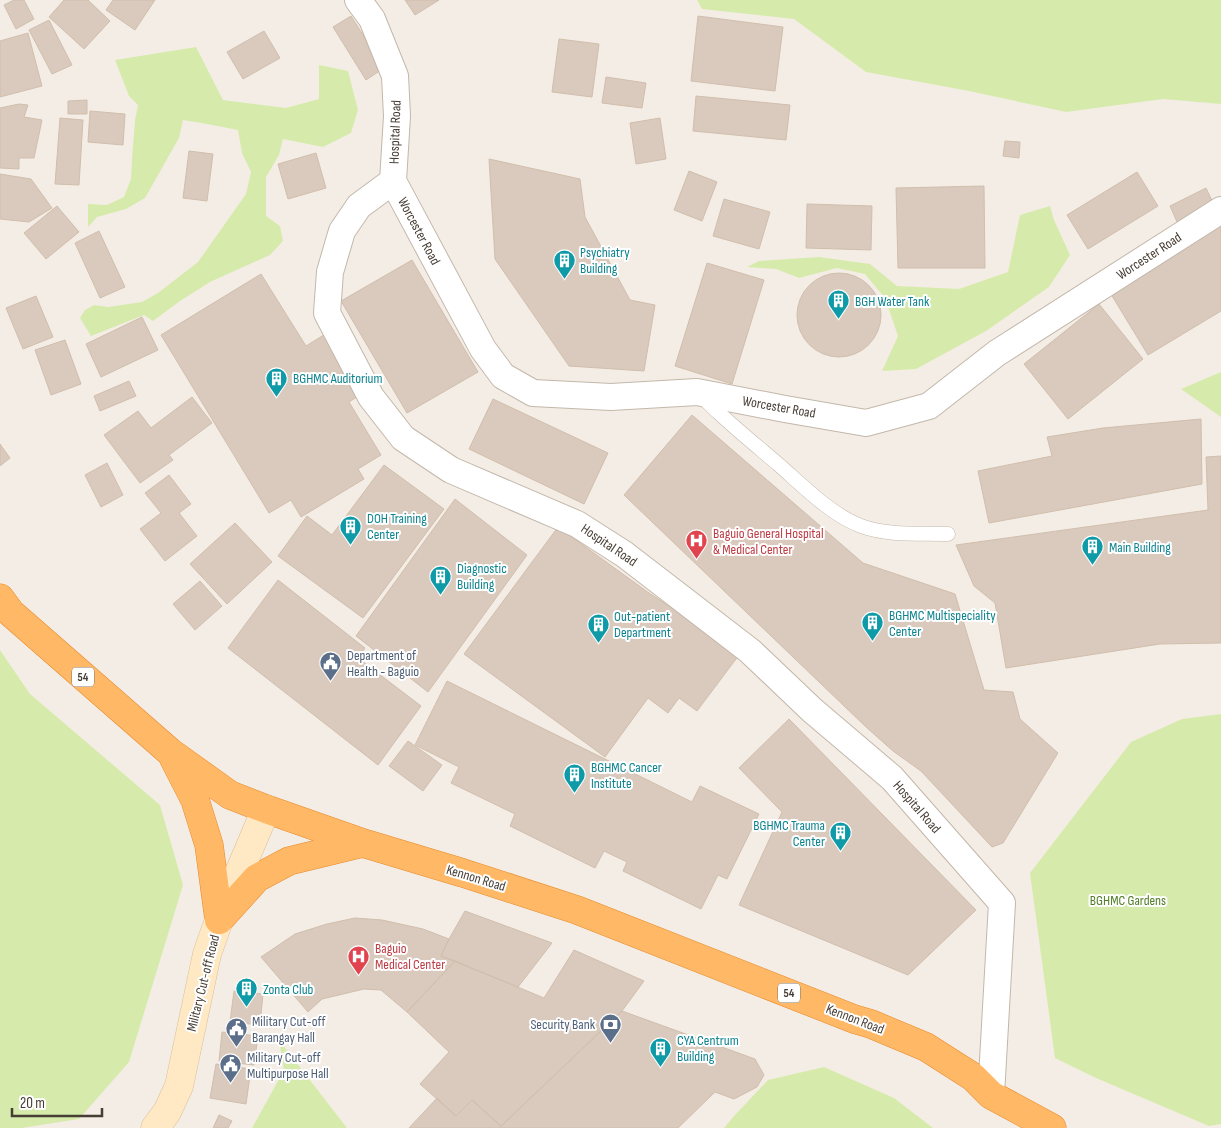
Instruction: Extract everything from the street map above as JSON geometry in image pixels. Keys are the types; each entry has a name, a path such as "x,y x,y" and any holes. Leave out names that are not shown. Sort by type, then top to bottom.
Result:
{"highway":[{"name":"Kennon Road","path":"0,598 11,613 170,752 230,795 363,843 577,910 870,1024 926,1047 972,1077 991,1095 1052,1128"},
{"path":"170,752 195,800 210,845 219,920"},
{"path":"219,920 257,878 289,861 363,843"},
{"name":"Kennon Road","path":"991,1095 1007,1128"}],"main road":[{"name":"Military Cut-off Road","path":"155,1128 167,1112 179,1086 207,954 219,920 266,809"}],"street":[{"name":"Hospital Road","path":"358,0 372,19 395,76 397,116 393,181 359,206 342,231 330,272 327,313 372,397 403,438 451,470 577,524 624,554 750,651 812,710 892,778 1002,903 991,1095"},
{"name":"Worcester Road","path":"393,181 482,348 502,376 534,393 611,397 697,392 866,423 929,406 997,353 1221,210"}],"lane":[{"path":"697,392 800,484 836,513 850,521 861,526 883,531 948,534"}],"green space":[{"path":"697,0 1221,0 1221,104 1163,99 1066,112 969,91 866,72 794,19 702,9"},
{"path":"196,47 223,100 286,108 319,99 319,65 348,71 358,110 351,133 323,147 283,139 279,155 266,177 266,216 280,226 283,241 270,255 210,282 153,321 144,315 91,336 80,318 85,310 94,305 108,307 142,302 158,293 198,262 246,194 251,172 242,153 238,130 183,120 179,138 145,198 126,209 97,217 88,227 88,204 107,205 124,197 131,179 135,120 138,105 129,96 115,60"},
{"path":"1050,206 1054,220 1070,255 1049,287 986,331 916,369 882,371 898,336 885,298 865,274 837,268 799,278 776,269 747,267 759,261 819,257 870,264 897,286 959,289 1008,272 1020,215"},
{"path":"1221,372 1221,417 1181,389"},
{"path":"0,650 30,694 160,805 183,885 129,1062 79,1119 22,1128 0,1128"},
{"name":"BGHMC Gardens","path":"1221,714 1221,1124 1209,1126 1096,1078 1055,1058 1030,873 1131,742 1182,719"},
{"path":"279,1040 347,1128 252,1128 284,1070"},
{"path":"824,1067 894,1098 933,1128 724,1128 768,1080"}],"building":[{"path":"14,0 24,0 34,19 16,29 4,5"},
{"path":"64,0 88,0 110,21 84,49 49,17"},
{"path":"113,0 155,0 135,30 106,10"},
{"path":"405,0 439,0 415,15"},
{"path":"351,16 384,68 366,80 333,27"},
{"path":"698,16 783,27 775,91 691,81"},
{"path":"49,20 72,65 52,74 29,30"},
{"path":"264,31 280,58 243,79 227,52"},
{"path":"28,33 42,86 0,97 0,41"},
{"path":"559,39 599,44 592,97 552,92"},
{"path":"606,77 646,83 642,108 602,103"},
{"path":"696,96 790,105 786,140 693,131"},
{"path":"87,100 87,114 68,114 68,101"},
{"path":"19,104 28,105 24,117 42,120 34,158 19,158 19,169 0,168 0,108"},
{"path":"90,111 125,114 123,145 88,142"},
{"path":"60,118 83,120 79,185 55,184"},
{"path":"660,118 666,159 636,164 630,123"},
{"path":"1005,141 1020,142 1019,158 1003,156"},
{"path":"189,151 213,154 207,201 183,198"},
{"path":"316,153 326,188 288,199 278,164"},
{"name":"Psychiatry Building","path":"489,159 580,179 585,217 630,300 655,305 644,371 569,366 495,259"},
{"path":"689,171 717,182 702,221 674,210"},
{"path":"1137,172 1158,206 1088,249 1067,215"},
{"path":"0,174 31,179 52,208 29,222 0,219"},
{"path":"984,186 985,268 898,268 896,188"},
{"path":"1206,188 1215,207 1178,224 1170,206"},
{"path":"724,199 770,212 759,249 713,236"},
{"path":"807,204 872,206 871,250 806,248"},
{"path":"57,206 79,232 46,259 24,233"},
{"path":"1221,217 1221,311 1148,355 1106,286"},
{"path":"99,231 125,287 100,298 75,243"},
{"path":"412,260 478,372 407,413 341,301"},
{"path":"707,263 764,280 732,384 675,366"},
{"name":"BGH Water Tank","path":"831,273 847,273 863,280 874,291 881,307 878,331 869,345 863,350 847,357 831,357 815,350 804,339 797,323 797,307 804,291 815,280"},
{"name":"BGHMC Auditorium","path":"261,274 306,346 327,333 363,393 349,402 381,455 358,469 364,479 301,517 291,500 269,513 161,335"},
{"path":"36,296 53,337 23,349 6,308"},
{"path":"1099,304 1143,359 1068,419 1024,364"},
{"path":"142,317 158,350 101,377 86,344"},
{"path":"65,340 81,384 51,395 35,350"},
{"path":"129,381 136,396 100,411 94,396"},
{"path":"192,397 212,423 169,455 173,460 140,483 104,435 138,411 151,428"},
{"path":"493,399 608,453 584,504 469,449"},
{"name":"BGHMC Multispeciality Center","path":"692,415 863,563 955,594 984,690 1013,692 1020,719 1058,753 1003,843 992,847 921,771 893,751 866,727 624,495"},
{"path":"1201,419 1202,484 989,523 978,471 1052,456 1047,437 1103,428"},
{"path":"0,444 10,458 0,466"},
{"name":"Main Building","path":"1221,456 1221,643 1160,644 1006,668 995,603 974,586 956,545 1208,510 1206,457"},
{"path":"107,463 123,495 101,507 85,475"},
{"name":"DOH Training Center","path":"384,465 444,509 363,618 278,556 307,516 332,535"},
{"path":"169,475 191,504 179,513 197,536 165,561 140,529 161,513 145,493"},
{"name":"Diagnostic Building","path":"455,499 527,555 428,692 356,636"},
{"path":"235,523 272,562 227,604 190,564"},
{"name":"Out-patient Department","path":"558,527 739,655 697,711 679,698 668,713 648,698 605,757 464,654"},
{"name":"Department of Health - Baguio","path":"278,580 365,648 358,658 421,706 378,765 228,648"},
{"path":"200,581 222,606 195,630 173,604"},
{"name":"BGHMC Cancer Institute","path":"447,681 692,802 700,786 759,814 727,879 718,875 701,909 623,871 627,862 604,851 595,868 510,826 515,814 451,783 459,767 415,745"},
{"name":"BGHMC Trauma Center","path":"789,719 976,910 908,975 739,905 782,812 739,768"},
{"path":"408,741 442,765 423,791 389,766"},
{"path":"465,911 552,943 518,987 441,956"},
{"name":"Baguio Medical Center","path":"355,918 382,920 423,929 449,939 441,956 455,961 407,1012 381,990 364,989 322,999 308,1012 261,957 295,934"},
{"path":"574,950 644,981 622,1011 501,1126 472,1100 456,1116 420,1084 449,1052 407,1012 455,961 544,998"},
{"name":"Zonta Club","path":"234,991 263,994 260,1025 230,1022"},
{"name":"CYA Centrum Building","path":"622,1011 755,1059 764,1075 757,1087 734,1099 715,1092 678,1128 499,1128"},
{"path":"222,1032 258,1036 254,1065 219,1061"},
{"name":"Military Cut-off Multipurpose Hall","path":"216,1064 251,1069 246,1104 210,1098"},
{"path":"437,1098 456,1116 472,1100 501,1126 499,1128 409,1128"},
{"path":"219,1115 232,1121 228,1128 213,1128"}],"place":[{"name":"Psychiatry Building","path":"564,279"},
{"name":"BGH Water Tank","path":"839,320"},
{"name":"BGHMC Auditorium","path":"277,397"},
{"name":"DOH Training Center","path":"351,545"},
{"name":"Baguio General Hospital & Medical Center","path":"697,560"},
{"name":"Main Building","path":"1093,566"},
{"name":"Diagnostic Building","path":"441,595"},
{"name":"BGHMC Multispeciality Center","path":"873,642"},
{"name":"Out-patient Department","path":"598,643"},
{"name":"Department of Health - Baguio","path":"331,682"},
{"name":"BGHMC Cancer Institute","path":"575,794"},
{"name":"BGHMC Trauma Center","path":"841,852"},
{"name":"Baguio Medical Center","path":"359,975"},
{"name":"Zonta Club","path":"247,1008"},
{"name":"Security Bank","path":"611,1043"},
{"name":"Military Cut-off Barangay Hall","path":"236,1048"},
{"name":"CYA Centrum Building","path":"661,1067"},
{"name":"Military Cut-off Multipurpose Hall","path":"231,1084"}]}
